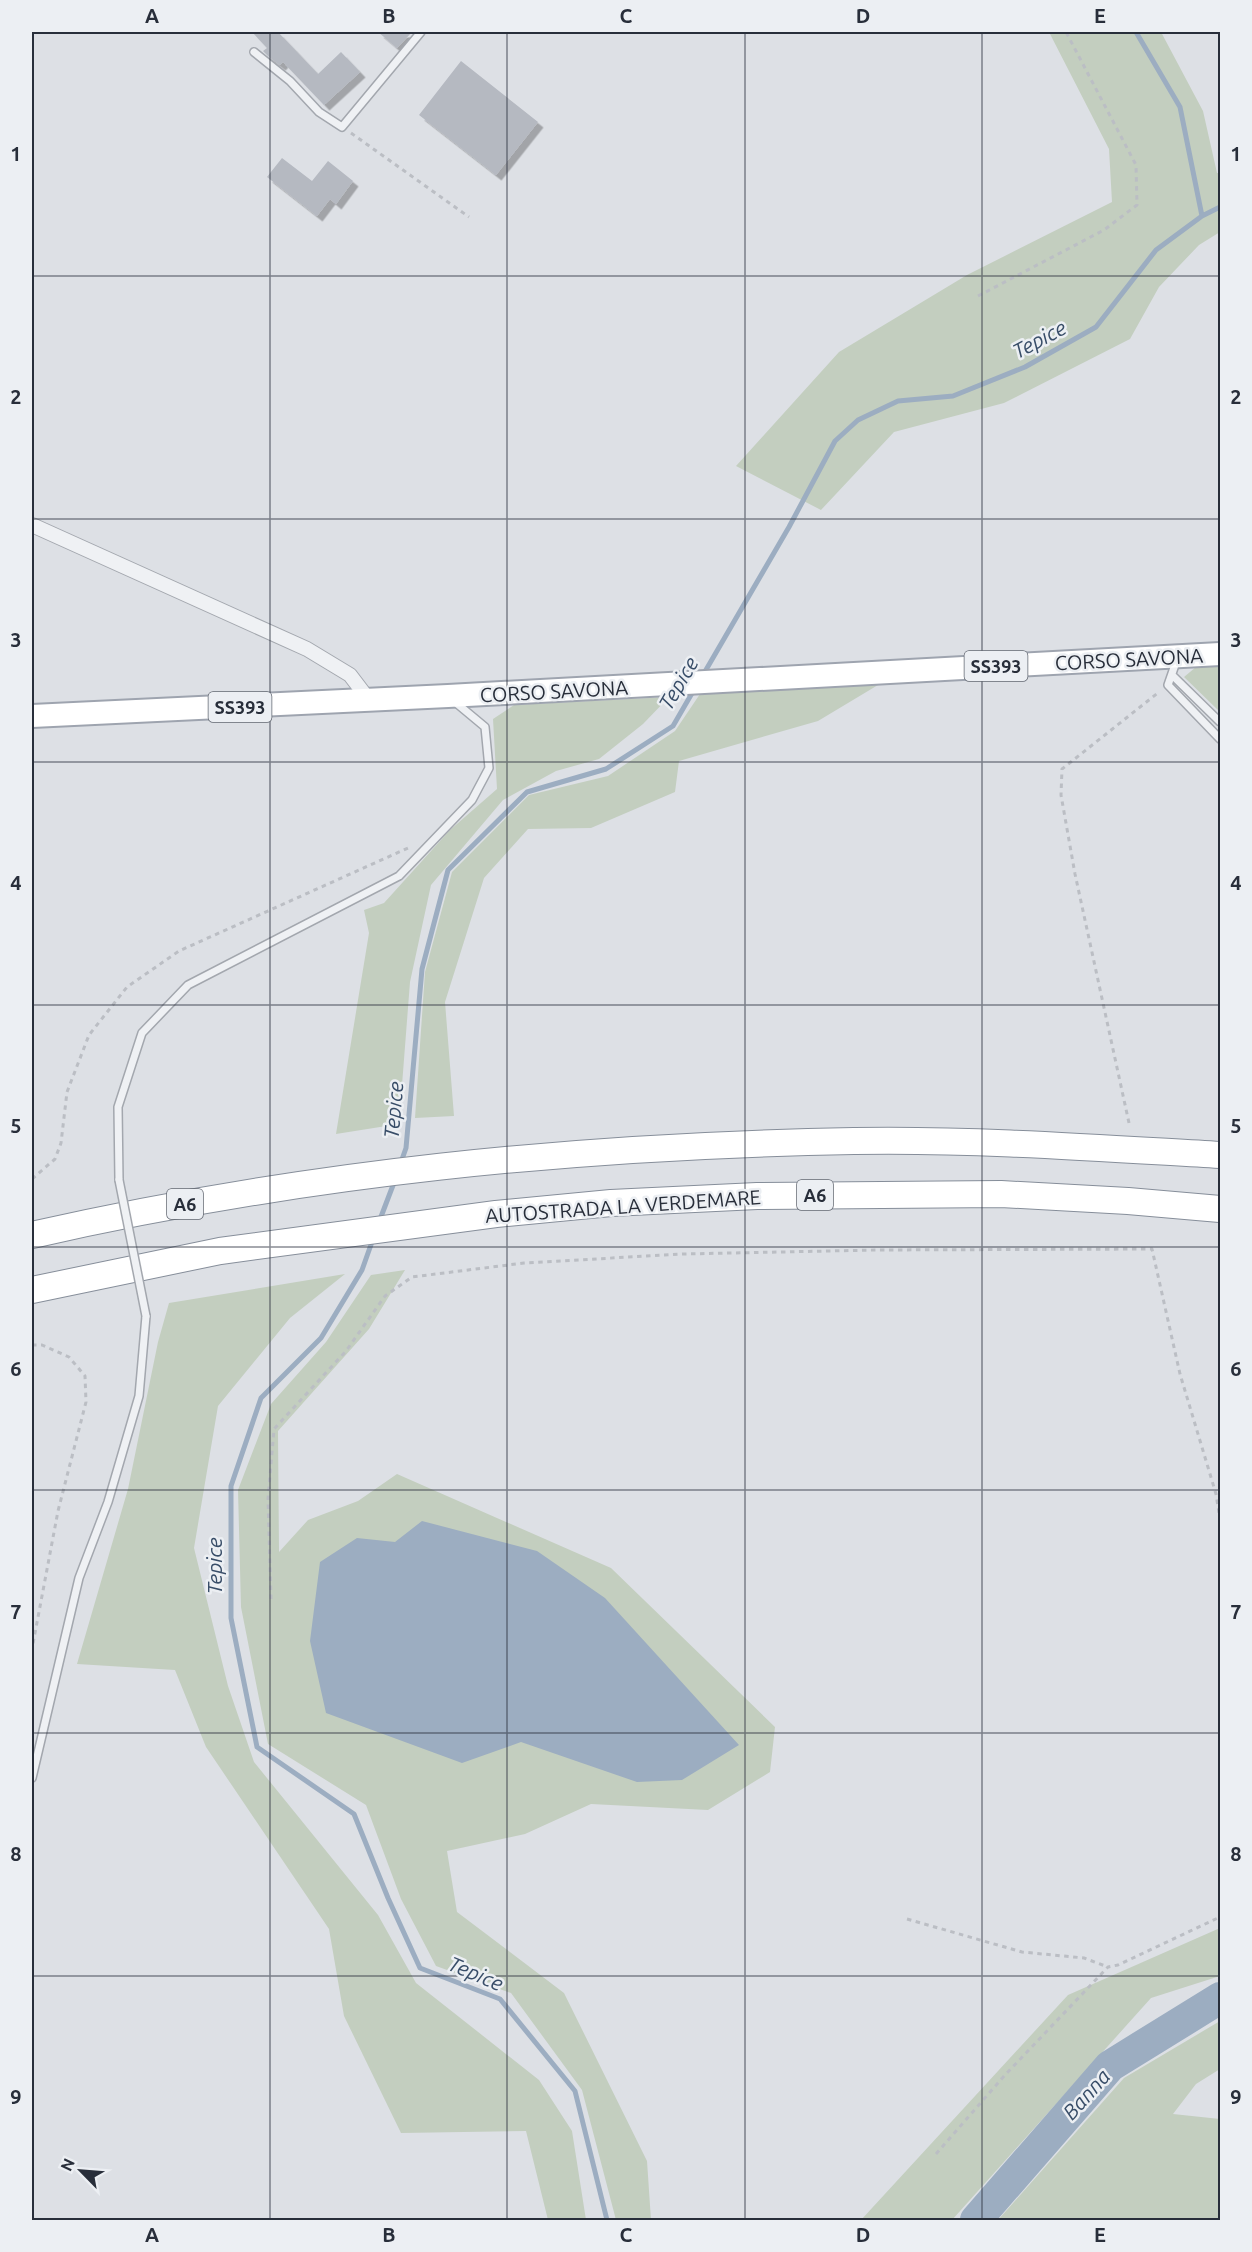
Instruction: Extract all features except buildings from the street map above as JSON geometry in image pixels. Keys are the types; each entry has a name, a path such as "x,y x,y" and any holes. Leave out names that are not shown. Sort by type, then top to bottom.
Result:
{"highway":[{"name":"A6","path":"32,1235 215,1198 340,1178 583,1152 855,1141 957,1142 1221,1155"},
{"name":"AUTOSTRADA LA VERDEMARE","path":"32,1290 88,1276 220,1251 496,1214 611,1203 757,1196 1001,1194 1221,1209"}],"main road":[{"name":"CORSO SAVONA","path":"32,717 771,678 1175,666 1221,654"}],"street":[{"path":"32,525 307,649 350,675 369,700"}],"lane":[{"path":"255,52 290,81 319,112 342,127 421,32"},
{"path":"1175,666 1168,685 1221,739"},
{"path":"1175,666 1221,722"},
{"path":"32,1778 79,1578 108,1502 139,1396 146,1316 119,1180 118,1107 142,1033 188,985 399,876 472,800 489,768 485,727 448,696"}],"path":[{"path":"978,296 1104,230 1137,205 1136,165 1066,32"},
{"path":"342,127 469,217"},
{"path":"1130,1123 1075,874 1061,795 1062,769 1168,685"},
{"path":"272,1599 268,1499 274,1429 346,1351 385,1296 411,1277 524,1263 683,1254 1122,1247 1152,1249 1180,1374 1216,1494 1221,1519"},
{"path":"32,1345 42,1345 69,1357 85,1376 86,1402 58,1511 32,1649"},
{"path":"907,1919 1022,1952 1084,1958 1108,1967 1118,1965 1221,1917"},
{"path":"936,2154 1005,2075 1108,1967"}],"green space":[{"path":"1049,32 1161,32 1203,111 1217,173 1220,173 1220,232 1199,245 1159,287 1130,339 1004,403 894,432 821,510 736,466 839,352 967,275 1112,202 1109,149"},
{"path":"1202,662 1220,662 1220,712 1184,677"},
{"path":"878,685 818,721 679,761 675,792 591,828 528,829 484,878 445,1002 454,1116 415,1118 425,972 452,872 529,795 608,776 675,731 700,694"},
{"path":"669,697 643,724 599,759 556,771 503,800 431,885 410,982 399,1124 336,1134 369,933 364,910 384,903 450,830 497,789 493,719 514,705"},
{"path":"405,1270 369,1329 278,1431 279,1552 308,1520 358,1501 397,1474 611,1568 775,1727 770,1772 708,1810 591,1804 525,1834 447,1851 457,1912 564,1993 647,2161 651,2220 616,2220 582,2090 511,1993 436,1966 401,1899 366,1805 268,1744 241,1607 238,1490 271,1404 326,1342 371,1275"},
{"path":"345,1274 290,1318 218,1406 194,1548 228,1686 254,1762 378,1915 416,1983 539,2080 572,2131 586,2220 548,2220 526,2131 401,2133 344,2016 329,1929 206,1747 175,1670 77,1664 128,1489 158,1342 169,1303"},
{"path":"1220,1928 1220,1976 1151,1998 952,2220 861,2220 1068,1995"},
{"path":"1220,2021 1220,2069 1196,2084 1173,2114 1220,2119 1220,2220 998,2220 1124,2078"}],"water":[{"path":"422,1521 537,1551 605,1598 739,1745 682,1780 637,1782 521,1742 462,1763 326,1713 310,1641 320,1562 357,1538 395,1542"}],"waterway":[{"path":"1136,32 1180,107 1202,216"},
{"name":"Tepice","path":"703,675 789,527 835,441 858,420 898,401 953,396 1025,367 1096,327 1156,250 1202,216 1220,207"},
{"name":"Tepice","path":"400,1165 406,1148 422,969 448,870 527,792 606,769 673,726 695,688"},
{"name":"Tepice","path":"379,1222 395,1180"},
{"name":"Tepice","path":"373,1239 362,1270 321,1338 261,1398 231,1486 231,1618 257,1747 354,1814 388,1898 420,1968 500,1999 575,2091 607,2220"},
{"name":"Banna","path":"976,2220 1110,2066 1220,1998"}]}
